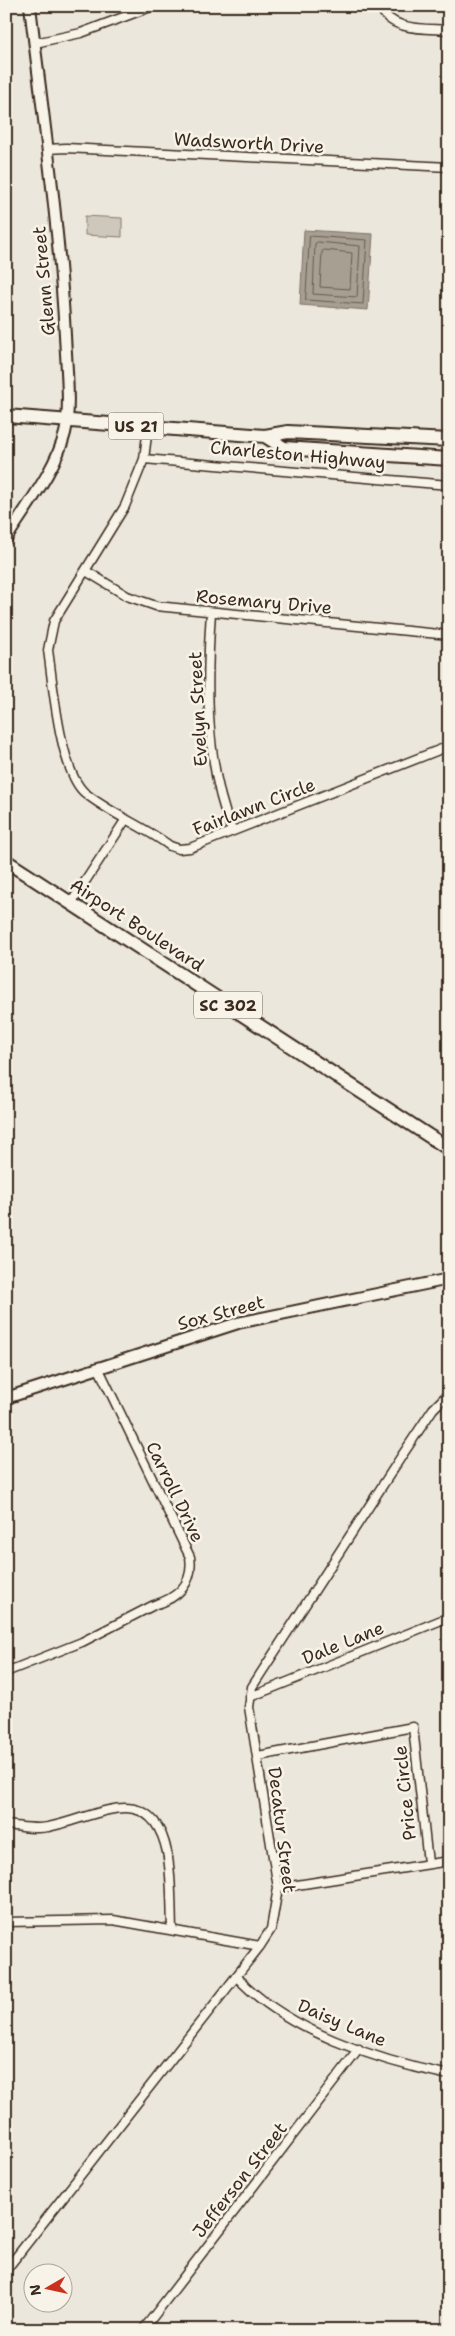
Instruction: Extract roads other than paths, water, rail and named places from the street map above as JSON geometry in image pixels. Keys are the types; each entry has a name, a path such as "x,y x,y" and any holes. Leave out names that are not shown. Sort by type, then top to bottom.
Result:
{"main road":[{"name":"Charleston Highway","path":"6,416 265,436 288,432 449,440"},
{"name":"Charleston Highway","path":"265,436 284,448 449,459"},
{"name":"Airport Boulevard","path":"6,861 449,1150"}],"street":[{"name":"Glenn Street","path":"6,539 51,467 63,441 66,421 63,310 30,6"},
{"path":"34,43 81,33 153,6"},
{"path":"380,6 384,15 398,25 449,30"},
{"name":"Wadsworth Drive","path":"47,150 66,148 449,167"},
{"name":"Fairlawn Circle","path":"148,427 144,459 125,506 64,604 51,631 48,650 55,699 69,768 77,784 92,798 170,846 179,849 190,848 449,746"},
{"name":"Charleston Highway","path":"144,459 449,486"},
{"name":"Rosemary Drive","path":"86,571 118,592 156,606 449,636"},
{"name":"Evelyn Street","path":"212,612 209,683 212,744 216,774 232,831"},
{"path":"71,903 126,819"},
{"name":"Sox Street","path":"6,1398 238,1323 449,1279"},
{"name":"Carroll Drive","path":"6,1672 82,1642 154,1605 166,1602 182,1590 188,1582 191,1567 190,1557 98,1367"},
{"name":"Decatur Street","path":"6,2270 260,1946 270,1929 278,1888 249,1707 250,1697 257,1678 396,1464 433,1409 449,1393"},
{"name":"Dale Lane","path":"250,1697 449,1616"},
{"name":"Price Circle","path":"258,1756 413,1727 428,1863 278,1888"},
{"path":"6,1825 45,1828 122,1806 142,1812 156,1826 167,1853 172,1929"},
{"path":"428,1863 449,1860"},
{"path":"6,1922 93,1919 143,1924 260,1946"},
{"name":"Daisy Lane","path":"236,1976 246,1987 277,2010 320,2033 405,2064 449,2075"},
{"name":"Jefferson Street","path":"143,2330 360,2049"}],"water":[{"path":"304,230 373,234 368,310 300,305"}]}
